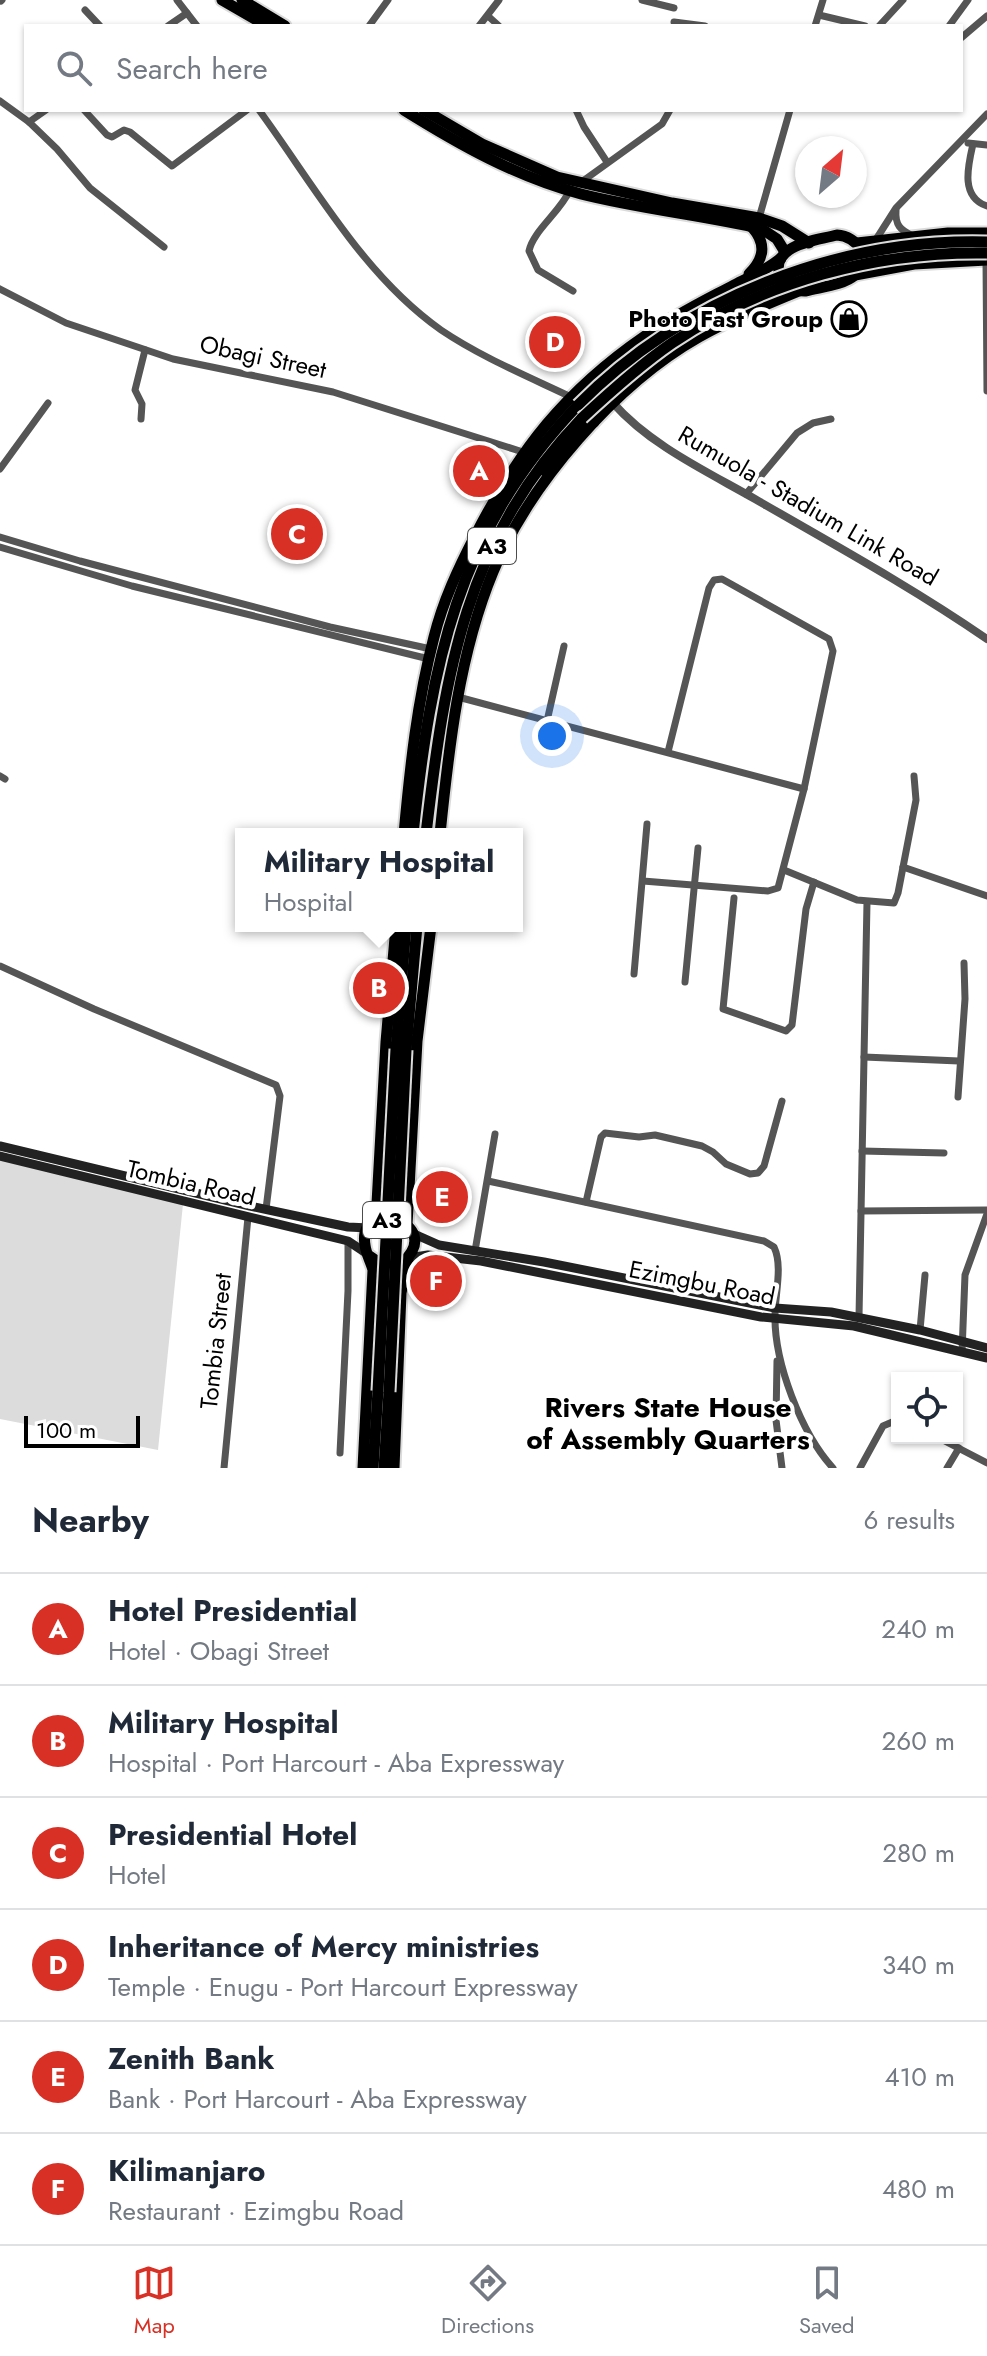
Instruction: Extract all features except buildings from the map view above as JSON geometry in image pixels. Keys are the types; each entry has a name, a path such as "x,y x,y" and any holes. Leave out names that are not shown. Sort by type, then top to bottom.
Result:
{"main road":[{"path":"222,0 264,24"},
{"path":"242,0 282,24"},
{"path":"408,112 494,161 575,187 782,226 809,243"},
{"path":"428,112 504,155 575,187"},
{"path":"739,283 761,259 762,241 755,223"},
{"path":"755,223 770,233 783,255"},
{"path":"857,243 987,233"},
{"path":"405,828 418,708 447,596 458,569 523,452 646,335 760,273 783,255 809,243 845,235 857,243 863,256 860,270 855,275"},
{"name":"A3","path":"414,828 428,715 455,604 476,554 516,479 574,401 659,339 719,304 774,279 881,250 927,244 987,242"},
{"name":"A3","path":"427,828 443,707 458,638 475,584 529,480 630,375 684,336 779,289 876,261 919,255 987,253"},
{"path":"783,255 779,265 781,279 785,285 799,291"},
{"path":"441,828 458,697 493,571 537,492 588,420 697,338 799,291 855,275 914,264 987,260"},
{"path":"476,554 509,474"},
{"path":"363,1468 373,1283 373,1270 365,1241 372,1225 395,932"},
{"name":"A3","path":"384,1468 383,1392 406,932"},
{"name":"A3","path":"401,1050 416,932"},
{"path":"394,1468 401,1293 414,1244 410,1229 417,1041 430,932"},
{"name":"Tombia Road","path":"0,1146 348,1227 372,1225"},
{"name":"Tombia Road","path":"0,1156 348,1241 368,1255"},
{"path":"372,1225 388,1217 410,1229"},
{"name":"Ezimgbu Road","path":"410,1229 439,1245 544,1262 774,1313 831,1312 920,1330 987,1358"},
{"path":"368,1255 378,1264 391,1266 408,1258"},
{"name":"Ezimgbu Road","path":"408,1258 428,1255 481,1261 962,1347 987,1348"},
{"name":"A3","path":"373,1468 383,1392"}],"street":[{"path":"177,0 195,24"},
{"path":"370,24 388,0"},
{"path":"481,24 499,0"},
{"path":"642,0 674,4 674,24"},
{"path":"816,24 823,0"},
{"path":"881,24 903,0"},
{"path":"950,24 968,0"},
{"path":"85,10 98,24"},
{"path":"171,24 187,13"},
{"path":"819,15 857,24"},
{"path":"488,16 497,24"},
{"path":"963,36 987,16"},
{"path":"0,101 29,122 57,149 90,188 164,247"},
{"path":"29,122 43,112"},
{"path":"86,112 107,135 112,137 124,130 130,132 172,166 244,112"},
{"path":"260,112 363,255 406,302 470,348 574,401"},
{"path":"577,112 607,162"},
{"path":"573,291 538,270 529,251 533,239 554,217 575,187 662,124 669,112"},
{"path":"755,223 789,112"},
{"path":"874,242 896,208 987,114"},
{"path":"962,141 987,145"},
{"path":"973,144 967,170 970,194 987,206"},
{"path":"896,208 898,225 914,237"},
{"path":"987,260 987,391"},
{"name":"Obagi Street","path":"0,289 66,323 173,359 324,390 523,452"},
{"path":"141,419 142,404 135,390 145,350"},
{"path":"0,469 48,403"},
{"name":"Rumuola - Stadium Link Road","path":"613,403 654,439 927,600 987,639"},
{"path":"746,494 797,433 813,423 831,419"},
{"path":"0,537 329,631"},
{"path":"0,547 132,586 430,654"},
{"path":"643,881 774,891 780,886 804,789 832,645 823,635 722,579 714,580 709,588 668,752"},
{"path":"547,721 564,646"},
{"path":"458,697 804,789"},
{"path":"784,870 867,902 894,903 916,800 914,776"},
{"path":"634,974 647,824"},
{"path":"685,982 698,848"},
{"path":"903,867 987,896"},
{"path":"734,898 723,1009 786,1031 792,1025 806,909 814,882"},
{"path":"859,1317 867,902"},
{"path":"958,1097 965,999 964,963"},
{"path":"0,966 276,1085 280,1096 266,1209"},
{"path":"864,1057 959,1061"},
{"path":"586,1202 601,1137 605,1133 639,1137 655,1135 702,1146 726,1164 750,1174 758,1173 764,1166 782,1101"},
{"path":"475,1251 495,1134"},
{"path":"862,1151 944,1153"},
{"path":"488,1181 769,1243 774,1247 777,1258 775,1401 782,1468"},
{"path":"861,1211 987,1212 965,1275 962,1347"},
{"name":"Tombia Street","path":"224,1468 248,1217"},
{"path":"340,1453 348,1241"},
{"path":"920,1330 925,1275"},
{"path":"777,1355 792,1398 833,1468"},
{"path":"860,1468 883,1426 891,1423"},
{"path":"951,1444 987,1463"},
{"path":"947,1468 959,1448"}],"shaded area":[{"path":"0,1157 183,1204 158,1450 0,1419"}],"place":[{"name":"Photo Fast Group","path":"849,319"},
{"name":"Inheritance of Mercy ministries","path":"555,342"},
{"name":"Hotel Presidential","path":"479,471"},
{"name":"Presidential Hotel","path":"297,534"},
{"name":"Military Hospital","path":"379,988"},
{"name":"Zenith Bank","path":"442,1197"},
{"name":"Kilimanjaro","path":"436,1281"}],"district":[{"name":"Rivers State House of Assembly Quarters","path":"668,1423"}]}
